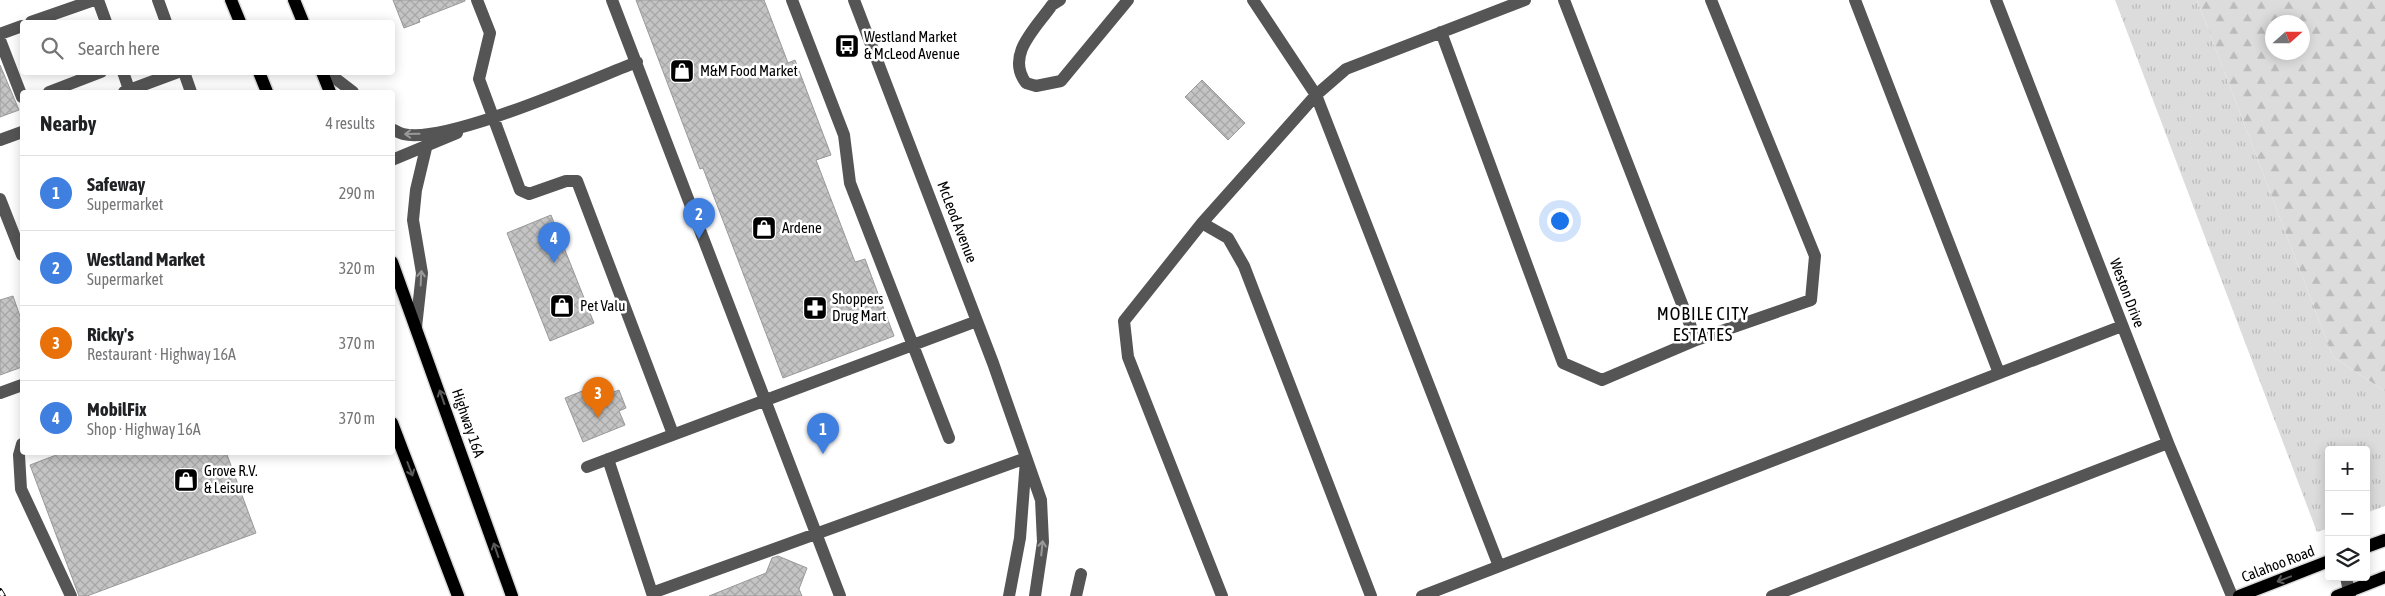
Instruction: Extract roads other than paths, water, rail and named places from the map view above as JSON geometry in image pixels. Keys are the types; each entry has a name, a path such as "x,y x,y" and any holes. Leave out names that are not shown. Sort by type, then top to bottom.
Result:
{"main road":[{"path":"231,0 239,20"},
{"path":"294,0 302,20"},
{"path":"260,75 266,90"},
{"path":"323,75 329,90"},
{"name":"Highway 16A","path":"395,270 512,596"},
{"path":"395,431 458,596"},
{"name":"Calahoo Road","path":"2239,596 2325,564"},
{"path":"2345,594 2385,577"}],"street":[{"path":"37,20 94,0"},
{"path":"98,0 105,20"},
{"path":"158,0 165,20"},
{"path":"477,0 490,33 478,79 520,190 529,194 566,181 577,181 582,189 673,434"},
{"path":"612,0 840,596"},
{"path":"792,0 844,135 850,183 949,438"},
{"name":"McLeod Avenue","path":"854,0 1015,421 1041,500 1043,542 1034,596"},
{"path":"1060,0 1052,5 1018,56 1018,67 1026,83 1036,86 1061,81 1128,0"},
{"path":"1253,0 1316,95 1498,566"},
{"path":"1222,596 1128,357 1124,321 1202,223 1316,95 1346,69 1525,0"},
{"path":"1564,0 1696,340"},
{"path":"1441,32 1563,362 1602,380 1696,340 1811,300 1815,256 1711,0"},
{"path":"1855,0 1999,373"},
{"name":"Weston Drive","path":"1996,0 2168,443 2232,596"},
{"path":"0,34 20,27"},
{"path":"0,40 20,92"},
{"path":"395,159 426,148 468,127 637,62"},
{"path":"54,90 93,75"},
{"path":"124,75 128,90"},
{"path":"133,90 170,75"},
{"path":"185,75 190,90"},
{"path":"331,75 350,90"},
{"path":"395,130 403,134 428,134 468,127"},
{"path":"0,140 20,133"},
{"path":"416,327 422,274 414,220 416,190 426,148"},
{"path":"1,206 20,250"},
{"path":"1202,223 1228,238 1244,266 1371,596"},
{"path":"588,467 764,399 977,321"},
{"path":"1422,596 2122,326"},
{"path":"0,393 20,386"},
{"path":"1772,596 2168,443"},
{"path":"20,451 21,489 71,596"},
{"path":"608,459 652,594 1026,458"},
{"name":"McLeod Avenue","path":"1009,596 1020,538 1026,458"},
{"path":"1076,596 1081,574"},
{"path":"2345,594 2346,581"}],"railway":[{"path":"0,591 3,596"}],"place":[{"name":"Westland Market & McLeod Avenue","path":"847,46"},
{"name":"M&M Food Market","path":"682,71"},
{"name":"Ardene","path":"764,228"},
{"name":"Westland Market","path":"699,239"},
{"name":"MobilFix","path":"554,263"},
{"name":"Pet Valu","path":"562,306"},
{"name":"Shoppers Drug Mart","path":"815,308"},
{"name":"Ricky's","path":"598,418"},
{"name":"Safeway","path":"823,454"},
{"name":"Grove R.V. & Leisure","path":"186,480"}],"district":[{"name":"MOBILE CITY ESTATES","path":"1703,324"}]}
